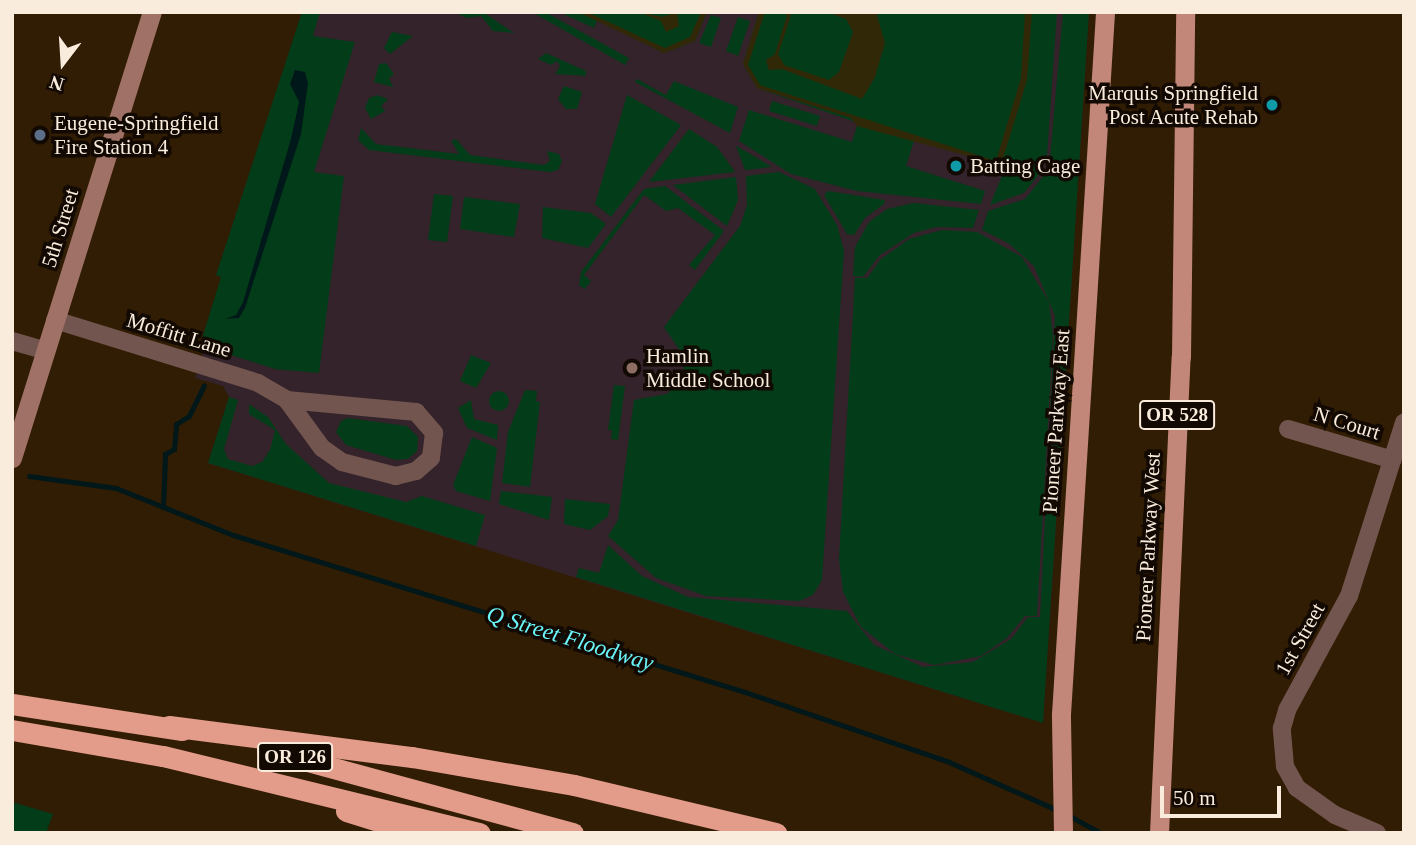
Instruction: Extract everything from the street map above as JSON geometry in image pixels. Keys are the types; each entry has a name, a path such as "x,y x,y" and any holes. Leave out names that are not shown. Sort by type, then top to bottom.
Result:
{"highway":[{"name":"OR 126","path":"12,704 169,726 402,783 573,833"},
{"path":"169,726 412,757 547,780 776,833"},
{"name":"OR 126","path":"12,730 163,756 480,833"},
{"path":"163,756 416,833"}],"main road":[{"name":"5th Street","path":"12,458 152,12"},
{"name":"Pioneer Parkway East","path":"1063,833 1060,714 1105,12"},
{"name":"Pioneer Parkway West","path":"1159,825 1181,357 1185,12"}],"street":[{"name":"Moffitt Lane","path":"55,320 258,383 287,400 322,448 342,462 396,476 416,471 431,458 434,433 416,412 287,400"},
{"path":"12,341 46,351"},
{"name":"1st Street","path":"1377,833 1335,816 1297,788 1285,766 1282,728 1287,710 1349,596 1404,424"},
{"name":"N Court","path":"1289,429 1392,460"}],"shaded area":[{"name":"Hamlin Middle School","path":"302,12 1089,12 1043,723 208,463 229,397 223,386 195,378 205,347 244,359 260,350 350,49 296,32"}],"green space":[{"path":"302,12 320,12 313,36 355,42 314,172 344,176 319,373 275,369 200,345 221,277 216,275"},
{"path":"454,12 483,12 514,33 493,31 481,16 467,18"},
{"path":"532,12 545,12 629,58 625,65"},
{"path":"559,12 707,12 695,41 664,53 605,23 597,21 594,28"},
{"path":"759,12 1057,12 1047,155 1041,172 1024,193 990,205 1006,166 915,138 906,166 985,191 981,204 857,191 791,174 739,141 749,110 852,142 858,123 757,88 743,64"},
{"path":"1063,12 1089,12 1043,723 576,577 579,568 599,573 608,545 642,576 688,597 847,611 874,645 923,667 973,662 1011,639 1028,617 1040,617 1055,316 1034,266 1008,243 982,230 988,211 1025,199 1049,169"},
{"path":"711,15 721,18 711,47 699,43"},
{"path":"738,17 750,21 738,56 726,51"},
{"path":"392,32 413,36 390,54 384,48"},
{"path":"546,53 586,71 586,76 555,74 560,66 557,61 551,65 538,59"},
{"path":"386,63 394,74 389,78 393,87 374,82 379,64"},
{"path":"637,79 666,95 674,81 738,107 730,133 635,82"},
{"path":"564,86 582,92 577,109 566,109 558,99"},
{"path":"377,95 388,99 381,106 385,111 371,119 365,108 369,98"},
{"path":"627,95 681,125 611,217 595,204"},
{"path":"772,101 820,116 817,126 769,111"},
{"path":"361,128 376,144 459,154 451,141 456,139 470,155 544,165 550,161 547,151 559,154 562,161 558,170 550,172 369,150 358,140"},
{"path":"689,129 717,147 735,172 649,182"},
{"path":"736,146 747,152 772,167 745,170"},
{"path":"779,172 815,189 837,225 844,251 822,580 813,595 799,601 706,596 656,578 608,536 618,520 634,400 667,394 684,376 683,355 664,327 740,226 747,205 746,176"},
{"path":"736,177 738,200 727,226 673,185"},
{"path":"665,186 724,231 695,270 689,265 715,235 678,208 666,211 644,195 584,275 591,281 585,289 579,285 581,272 644,189"},
{"path":"828,191 885,200 884,204 865,218 854,235 847,234 824,195"},
{"path":"434,194 453,196 447,242 428,240"},
{"path":"464,197 520,204 514,237 460,229"},
{"path":"914,203 979,210 973,228 936,227 914,233 880,255 863,277 853,276 855,247 869,222 887,209"},
{"path":"543,207 591,213 606,224 588,248 542,238"},
{"path":"942,230 977,232 1022,257 1049,302 1053,335 1037,616 1025,616 1007,638 981,656 934,665 895,654 861,627 843,592 839,559 855,278 867,278 881,259 909,239"},
{"path":"471,355 491,363 476,388 460,381"},
{"path":"614,385 625,386 618,440 611,439 612,430 608,430"},
{"path":"525,390 537,391 536,401 540,402 530,487 502,483 508,432"},
{"path":"495,391 503,391 509,401 503,411 495,411 489,405 489,397"},
{"path":"229,397 238,400 224,449 228,459 252,466 262,462 270,450 275,430 249,414 249,404 268,417 286,444 329,483 406,502 422,496 485,515 476,546 208,463"},
{"path":"471,400 474,419 498,425 497,440 467,428 458,408"},
{"path":"348,418 407,426 418,437 417,451 408,459 396,460 346,445 336,432 341,421"},
{"path":"472,437 497,448 490,501 456,491 453,485"},
{"path":"501,491 552,497 549,520 499,504"},
{"path":"565,499 610,504 608,516 590,530 564,524"},
{"path":"12,802 53,814 46,833 12,833"}],"sand":[{"path":"578,12 587,12 665,48 690,37 701,12 707,12 695,41 664,53"},
{"path":"639,12 662,17 677,12 679,26 666,32 661,21"},
{"path":"759,12 765,12 748,65 760,85 996,161 1021,78 1025,12 1032,12 1027,80 1001,165 857,126 851,118 757,88 743,64"},
{"path":"784,12 792,12 778,54 784,65 829,80 839,72 853,32 846,19 826,12 876,12 885,43 875,77 862,99 782,69 769,70 766,60 775,54 787,16"}],"water":[{"path":"295,70 305,72 308,83 301,134 245,308 239,318 225,319 236,315 243,302 291,139 299,102 290,84"}],"waterway":[{"path":"163,507 165,454 174,449 176,424 189,416 204,385"},
{"name":"Q Street Floodway","path":"29,476 116,488 233,535 745,692 949,762 1059,811"},
{"name":"Q Street Floodway","path":"1068,815 1101,833"}],"place":[{"name":"Marquis Springfield Post Acute Rehab","path":"1272,105"},
{"name":"Eugene-Springfield Fire Station 4","path":"40,135"},
{"name":"Batting Cage","path":"956,166"},
{"name":"Hamlin Middle School","path":"632,368"}]}
